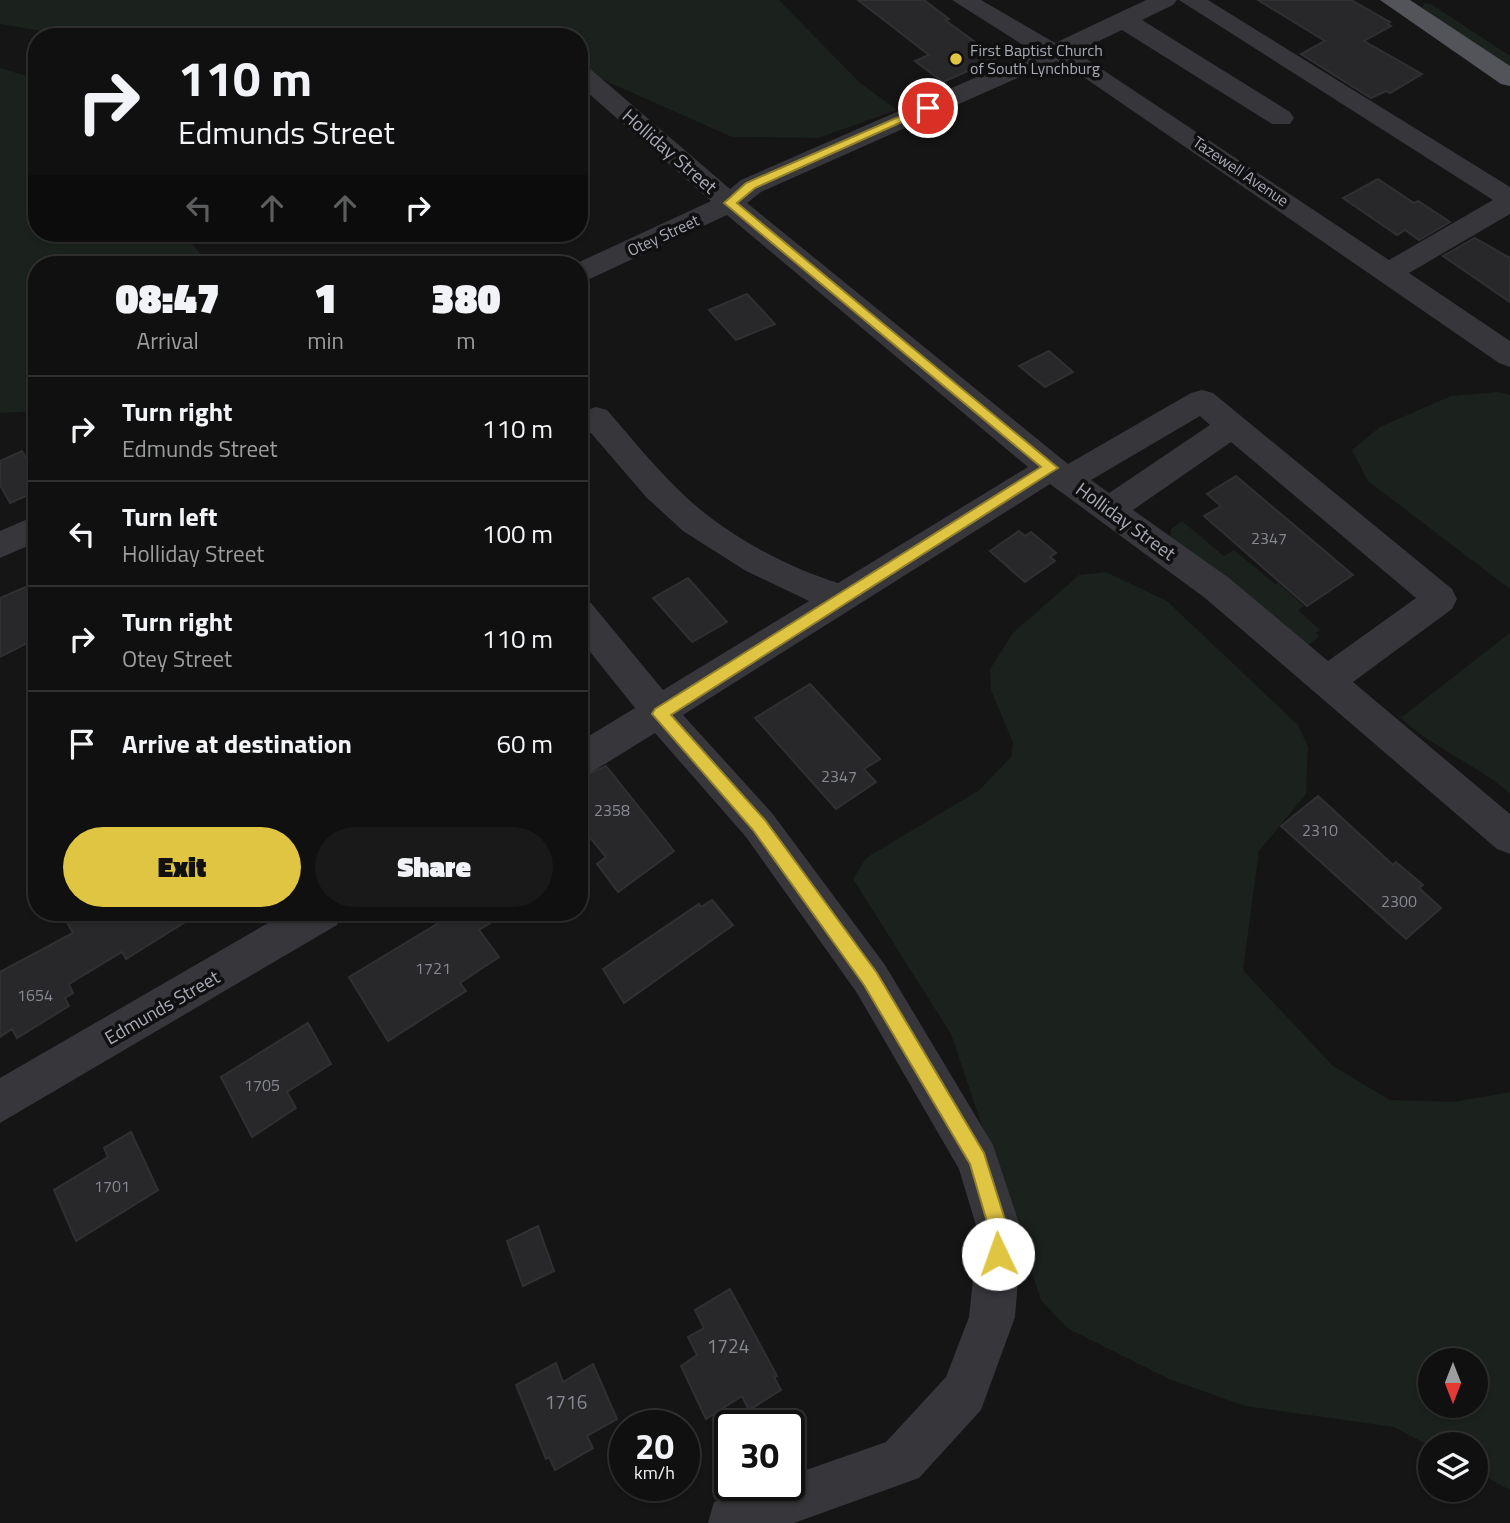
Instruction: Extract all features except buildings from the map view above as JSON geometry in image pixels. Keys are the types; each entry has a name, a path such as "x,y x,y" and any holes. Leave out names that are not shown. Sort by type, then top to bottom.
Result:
{"main road":[{"path":"1393,0 1510,78"}],"street":[{"name":"Tazewell Avenue","path":"964,0 1054,53 1078,62 1510,356"},
{"name":"Otey Street","path":"588,270 730,203 751,186 1054,53 1165,0"},
{"path":"1191,0 1510,200 1390,272"},
{"path":"1124,20 1281,118"},
{"name":"Holliday Street","path":"588,80 730,203 1059,473 1217,588 1510,838"},
{"path":"588,756 844,599 1059,473 1202,401 1440,599 1327,681"},
{"path":"588,422 596,418 680,510 723,541 815,592 844,599"},
{"path":"1110,509 1232,426"},
{"path":"0,545 28,532"},
{"path":"588,624 660,714 759,825 871,979 978,1160 1000,1232 992,1317 964,1394 956,1403 902,1461 732,1520"},
{"name":"Edmunds Street","path":"0,1102 308,921"}],"shaded area":[{"path":"0,0 779,0 859,82 897,110 818,138 732,137 588,73 588,28 28,29 0,24"},
{"path":"1424,3 1431,4 1510,56 1510,70 1422,8"},
{"path":"0,68 28,76 28,242 191,242 202,256 28,256 28,411 0,413"},
{"path":"1498,392 1510,395 1510,589 1368,481 1352,450 1380,427 1451,396"},
{"path":"1182,521 1224,556 1234,550 1275,584 1278,583 1304,606 1298,610 1320,630 1316,633 1320,636 1306,647 1170,538 1171,529"},
{"path":"1106,572 1167,601 1298,725 1308,747 1306,794 1259,851 1243,970 1333,1066 1390,1100 1454,1102 1510,1092 1510,1490 1488,1478 1488,1432 1418,1432 1418,1440 1394,1427 1245,1406 1169,1379 1067,1328 1041,1300 951,1034 853,879 866,858 978,791 1011,757 1013,743 991,690 990,669 1013,633 1079,575"},
{"path":"1510,633 1510,793 1435,744 1394,711 1402,717"}],"place":[{"name":"First Baptist Church of South Lynchburg","path":"956,59"}],"route":[{"path":"928,108 751,186 730,203 1051,468 660,714 699,761 759,825 871,979 978,1160 1000,1232 998,1254"}]}
